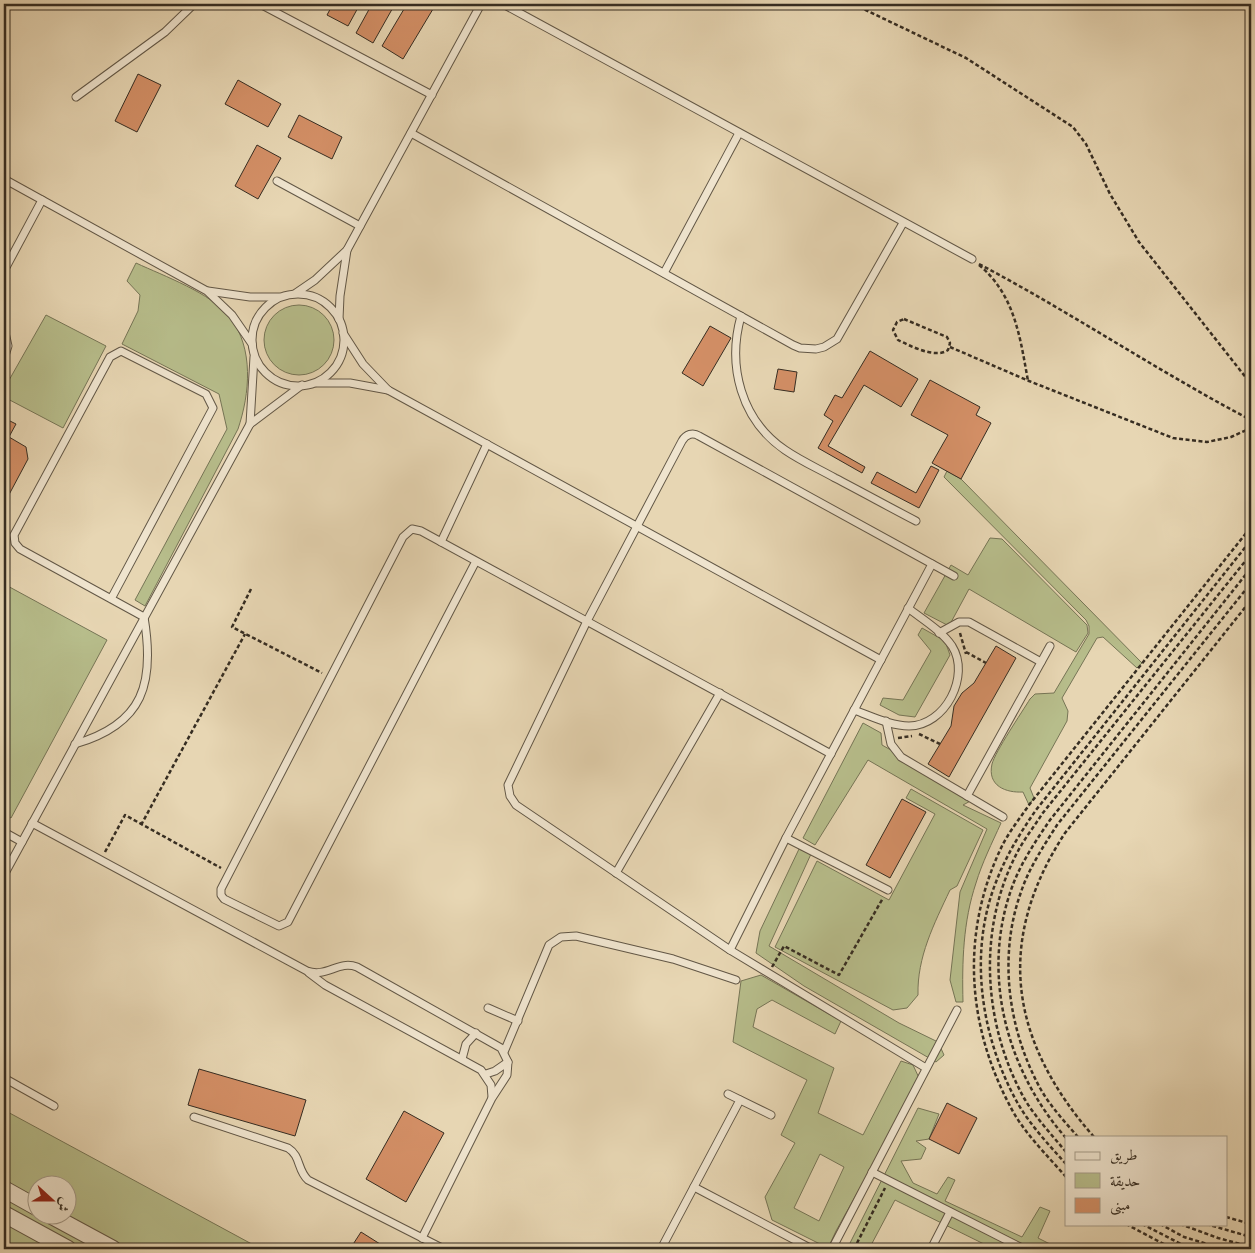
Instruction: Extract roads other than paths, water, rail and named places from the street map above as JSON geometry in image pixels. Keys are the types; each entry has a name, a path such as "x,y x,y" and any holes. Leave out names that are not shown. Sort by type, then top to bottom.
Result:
{"street":[{"path":"4,1189 28,1202"},
{"path":"4,1214 68,1249"},
{"path":"70,1226 113,1249"}],"lane":[{"path":"76,97 165,32 194,4"},
{"path":"260,4 432,95"},
{"path":"296,294 315,280 347,250 481,4"},
{"path":"503,4 972,259"},
{"path":"411,133 800,348 816,349 831,344 842,333 903,223"},
{"path":"664,273 739,133"},
{"path":"4,179 207,291 232,315 252,344"},
{"path":"277,181 360,226"},
{"path":"4,271 42,200"},
{"path":"314,383 334,368 343,346 340,296 347,250"},
{"path":"207,291 243,296 280,297 296,294 310,295 322,300 340,320"},
{"path":"250,424 254,354 252,344 256,321 266,307 280,297"},
{"path":"740,316 734,354 737,379 745,403 766,434 791,454 916,521"},
{"path":"4,328 8,346 4,358"},
{"path":"343,333 363,364 388,390 881,660"},
{"path":"111,599 213,408 210,398 206,394 121,351 110,357 14,535 15,543 20,549 111,599 144,617"},
{"path":"254,354 268,374 290,385 350,383 388,390"},
{"path":"4,876 250,424 302,385"},
{"path":"926,1068 730,950 516,805 509,790 512,774 587,621 686,436 696,434 954,576"},
{"path":"442,542 488,444"},
{"path":"476,560 286,924 276,925 222,897 220,891 229,873 405,533 417,529 476,560 831,754"},
{"path":"730,950 786,838 932,564"},
{"path":"854,710 908,726 929,722 938,715 950,698 958,680 958,662 942,636 908,608"},
{"path":"75,744 107,733 121,723 134,708 143,691 150,655 144,617"},
{"path":"942,636 959,622 969,622 1041,662"},
{"path":"966,796 1050,646"},
{"path":"616,873 720,693"},
{"path":"886,721 891,744 897,754 1003,817"},
{"path":"32,823 307,972 331,989 462,1059 486,1074 491,1085 492,1098"},
{"path":"4,832 22,842"},
{"path":"786,838 888,890"},
{"path":"504,1052 549,945 561,937 569,935 641,950 736,980"},
{"path":"307,972 319,974 331,971 341,965 357,966 497,1045 504,1052 508,1062 506,1075 492,1098 422,1238"},
{"path":"331,971 331,989"},
{"path":"488,1008 518,1021"},
{"path":"832,1249 957,1010"},
{"path":"462,1059 466,1044 476,1033"},
{"path":"486,1074 495,1071 508,1062"},
{"path":"4,1078 54,1106"},
{"path":"728,1094 771,1115"},
{"path":"661,1249 740,1100"},
{"path":"194,1117 288,1148 295,1154 302,1173 308,1180 444,1249"},
{"path":"872,1172 1024,1249"},
{"path":"694,1187 812,1249"},
{"path":"931,1249 950,1212"},
{"path":"1006,1249 1010,1242"}]}
